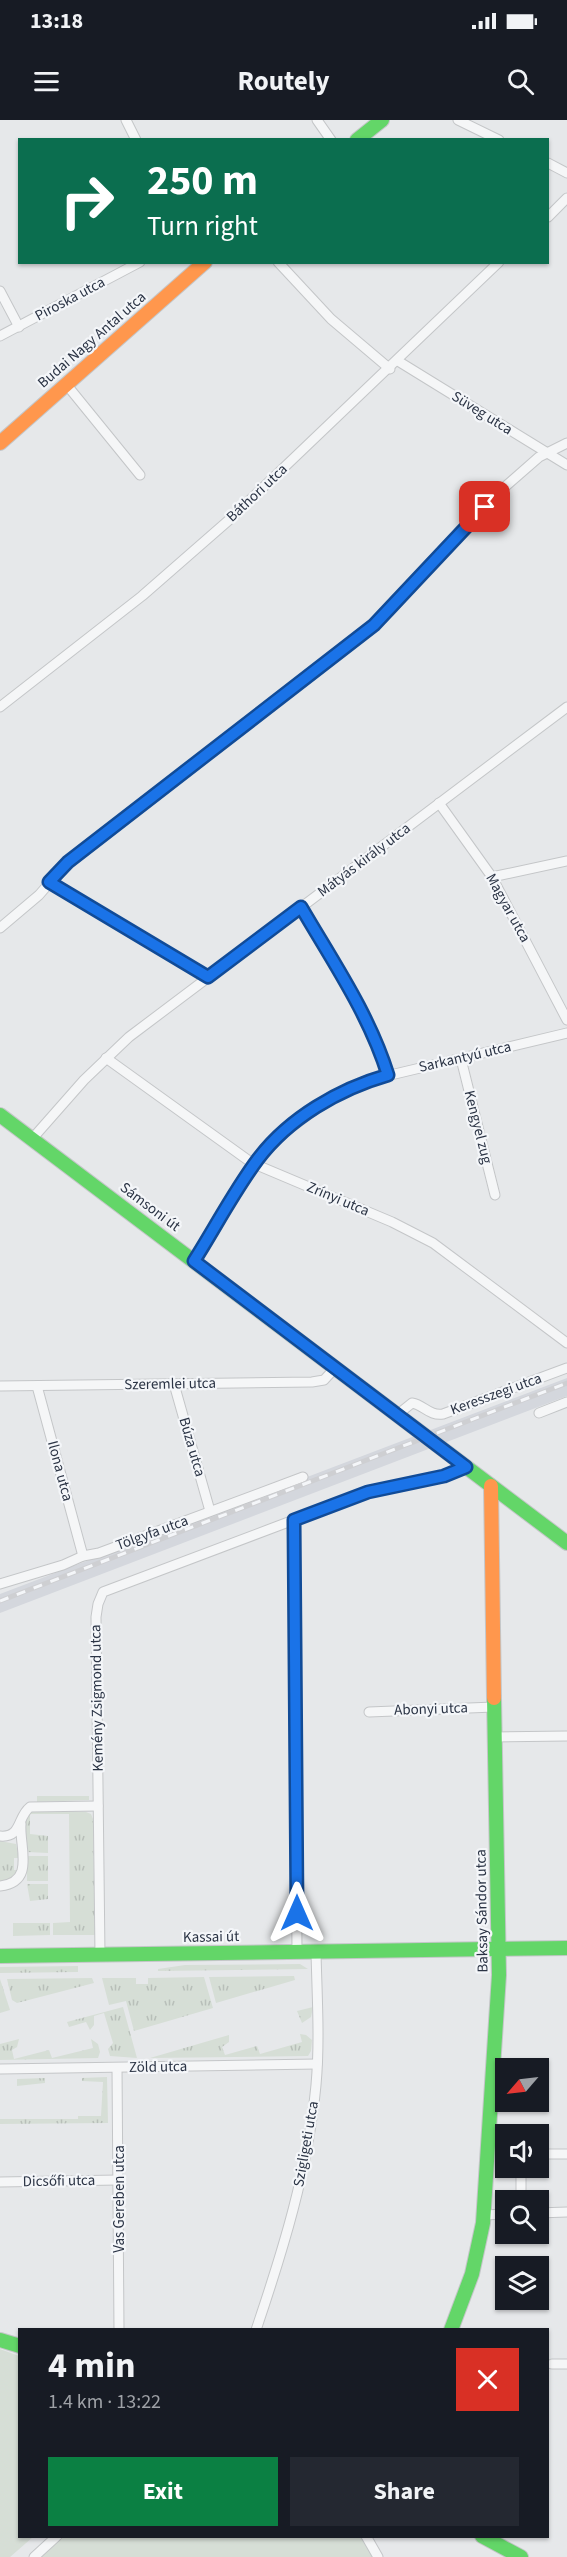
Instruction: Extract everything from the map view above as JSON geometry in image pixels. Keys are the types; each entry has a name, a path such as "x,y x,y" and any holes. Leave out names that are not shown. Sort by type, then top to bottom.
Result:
{"main road":[{"path":"360,138 382,120"},
{"name":"Budai Nagy Antal utca","path":"0,443 204,264"},
{"name":"Sámsoni út","path":"1,1118 32,1139 567,1543"},
{"name":"Baksay Sándor utca","path":"452,2328 472,2274 484,2215 499,1949 490,1486"},
{"name":"Kassai út","path":"0,1956 567,1948"},
{"path":"0,2340 18,2345"},
{"path":"486,2538 521,2557"}],"street":[{"path":"126,120 135,138"},
{"path":"317,120 330,138"},
{"path":"458,120 495,138"},
{"path":"549,163 567,172"},
{"path":"549,216 567,198"},
{"name":"Piroska utca","path":"0,336 136,264"},
{"path":"280,264 331,319 390,369"},
{"name":"Báthori utca","path":"0,707 135,602 229,520 390,369 497,264"},
{"path":"0,291 19,327"},
{"name":"Süveg utca","path":"398,361 567,465"},
{"path":"66,384 140,475"},
{"path":"0,928 39,895 68,862 384,617 494,497 546,453 567,443"},
{"name":"Mátyás király utca","path":"32,1139 106,1058 151,1020 567,707"},
{"name":"Magyar utca","path":"439,803 492,877 567,1020"},
{"path":"492,877 567,861"},
{"path":"49,882 208,977"},
{"path":"301,907 359,1006 376,1041 388,1075"},
{"name":"Sarkantyú utca","path":"194,1261 254,1164 285,1132 314,1109 355,1086 388,1075 567,1033"},
{"name":"Zrínyi utca","path":"106,1058 254,1164 422,1236 567,1344"},
{"name":"Kengyel zug","path":"461,1059 495,1196"},
{"name":"Szeremlei utca","path":"0,1386 316,1381 324,1380 335,1368"},
{"name":"Keresszegi utca","path":"397,1415 412,1403 432,1414 443,1414 567,1368"},
{"name":"Búza utca","path":"174,1384 210,1510"},
{"name":"Ilona utca","path":"37,1386 84,1556"},
{"path":"539,1413 567,1402"},
{"path":"297,1952 294,1520 368,1492 444,1476 466,1467"},
{"name":"Tölgyfa utca","path":"0,1584 99,1553 303,1477"},
{"name":"Kemény Zsigmond utca","path":"100,1955 96,1617 98,1604 104,1592 294,1520"},
{"name":"Abonyi utca","path":"369,1712 494,1707"},
{"path":"495,1737 567,1736"},
{"path":"0,1836 12,1834 21,1822 25,1811 32,1807 98,1806"},
{"path":"0,1886 12,1883 21,1872 24,1858 21,1822"},
{"name":"Szigligeti utca","path":"257,2328 293,2215 313,2108 317,2064 316,1952"},
{"name":"Zöld utca","path":"0,2069 317,2064"},
{"name":"Vas Gereben utca","path":"117,2068 119,2328"},
{"path":"549,2154 567,2154"},
{"name":"Dicsőfi utca","path":"0,2182 118,2180"},
{"path":"549,2213 567,2212"},
{"path":"484,2215 495,2214"},
{"path":"552,2364 567,2364"},
{"path":"34,2557 55,2538"},
{"path":"367,2538 378,2557"}],"shaded area":[{"path":"567,1378 567,1396 0,1613 0,1594"}],"green space":[{"path":"37,1796 89,1796 89,1800 37,1802"},
{"path":"30,1812 91,1814 93,1819 95,1935 53,1935 53,1923 70,1922 69,1814 30,1814 30,1834 48,1836 48,1853 27,1852 25,1821"},
{"path":"0,1841 16,1844 19,1858 14,1858 14,1870 18,1870 16,1873 0,1882"},
{"path":"27,1856 48,1856 48,1881 27,1881"},
{"path":"27,1884 48,1884 48,1899 30,1901"},
{"path":"13,1923 50,1923 50,1935 13,1936"},
{"path":"300,1964 308,1969 158,1971 158,1969 185,1965"},
{"path":"78,1966 78,1972 0,1973 0,1967"},
{"path":"294,1976 295,1980 216,2003 209,1977"},
{"path":"204,1977 213,2008 134,2031 126,2001 109,2005 102,1978 136,1978 136,1984 148,1984 148,1978"},
{"path":"92,1978 94,1983 17,2003 12,2000 7,1979"},
{"path":"0,1979 10,2010 0,2013"},
{"path":"123,2007 137,2058 110,2056 108,2049 113,2043 104,2013 94,2016 94,2025 90,2030 86,2022 69,2027 67,2022"},
{"path":"313,2007 311,2017 302,2023 297,2011"},
{"path":"300,2034 312,2040 308,2056 150,2058 229,2035 229,2042 222,2047 225,2055 257,2046 260,2054 302,2042"},
{"path":"19,2039 17,2047 12,2050 14,2059 49,2050 52,2058 93,2048 91,2039 98,2044 100,2052 98,2058 0,2060 0,2044"},
{"path":"107,2077 108,2123 0,2124 0,2119 78,2119 78,2116 101,2116 103,2082 82,2081 82,2078"},
{"path":"45,2078 45,2083 17,2086 17,2079"},
{"path":"0,2349 18,2356 18,2538 32,2538 10,2557 0,2557"},
{"path":"55,2538 367,2538 378,2557 34,2557"}],"railway":[{"path":"0,1601 567,1383"}],"traffic: fast":[{"path":"360,138 382,120"},
{"path":"0,1115 567,1543"},
{"path":"452,2328 472,2274 483,2223 499,1975 494,1698"},
{"path":"0,1956 567,1948"},
{"path":"0,2340 18,2345"},
{"path":"486,2538 521,2557"}],"traffic: slow":[{"path":"0,443 203,264"},
{"path":"491,1486 494,1698"}],"route":[{"path":"297,1913 294,1520 368,1492 444,1476 466,1467 194,1261 254,1164 278,1138 308,1114 341,1093 388,1075 376,1041 359,1006 301,907 208,977 49,882 68,862 384,617 485,507"}]}
